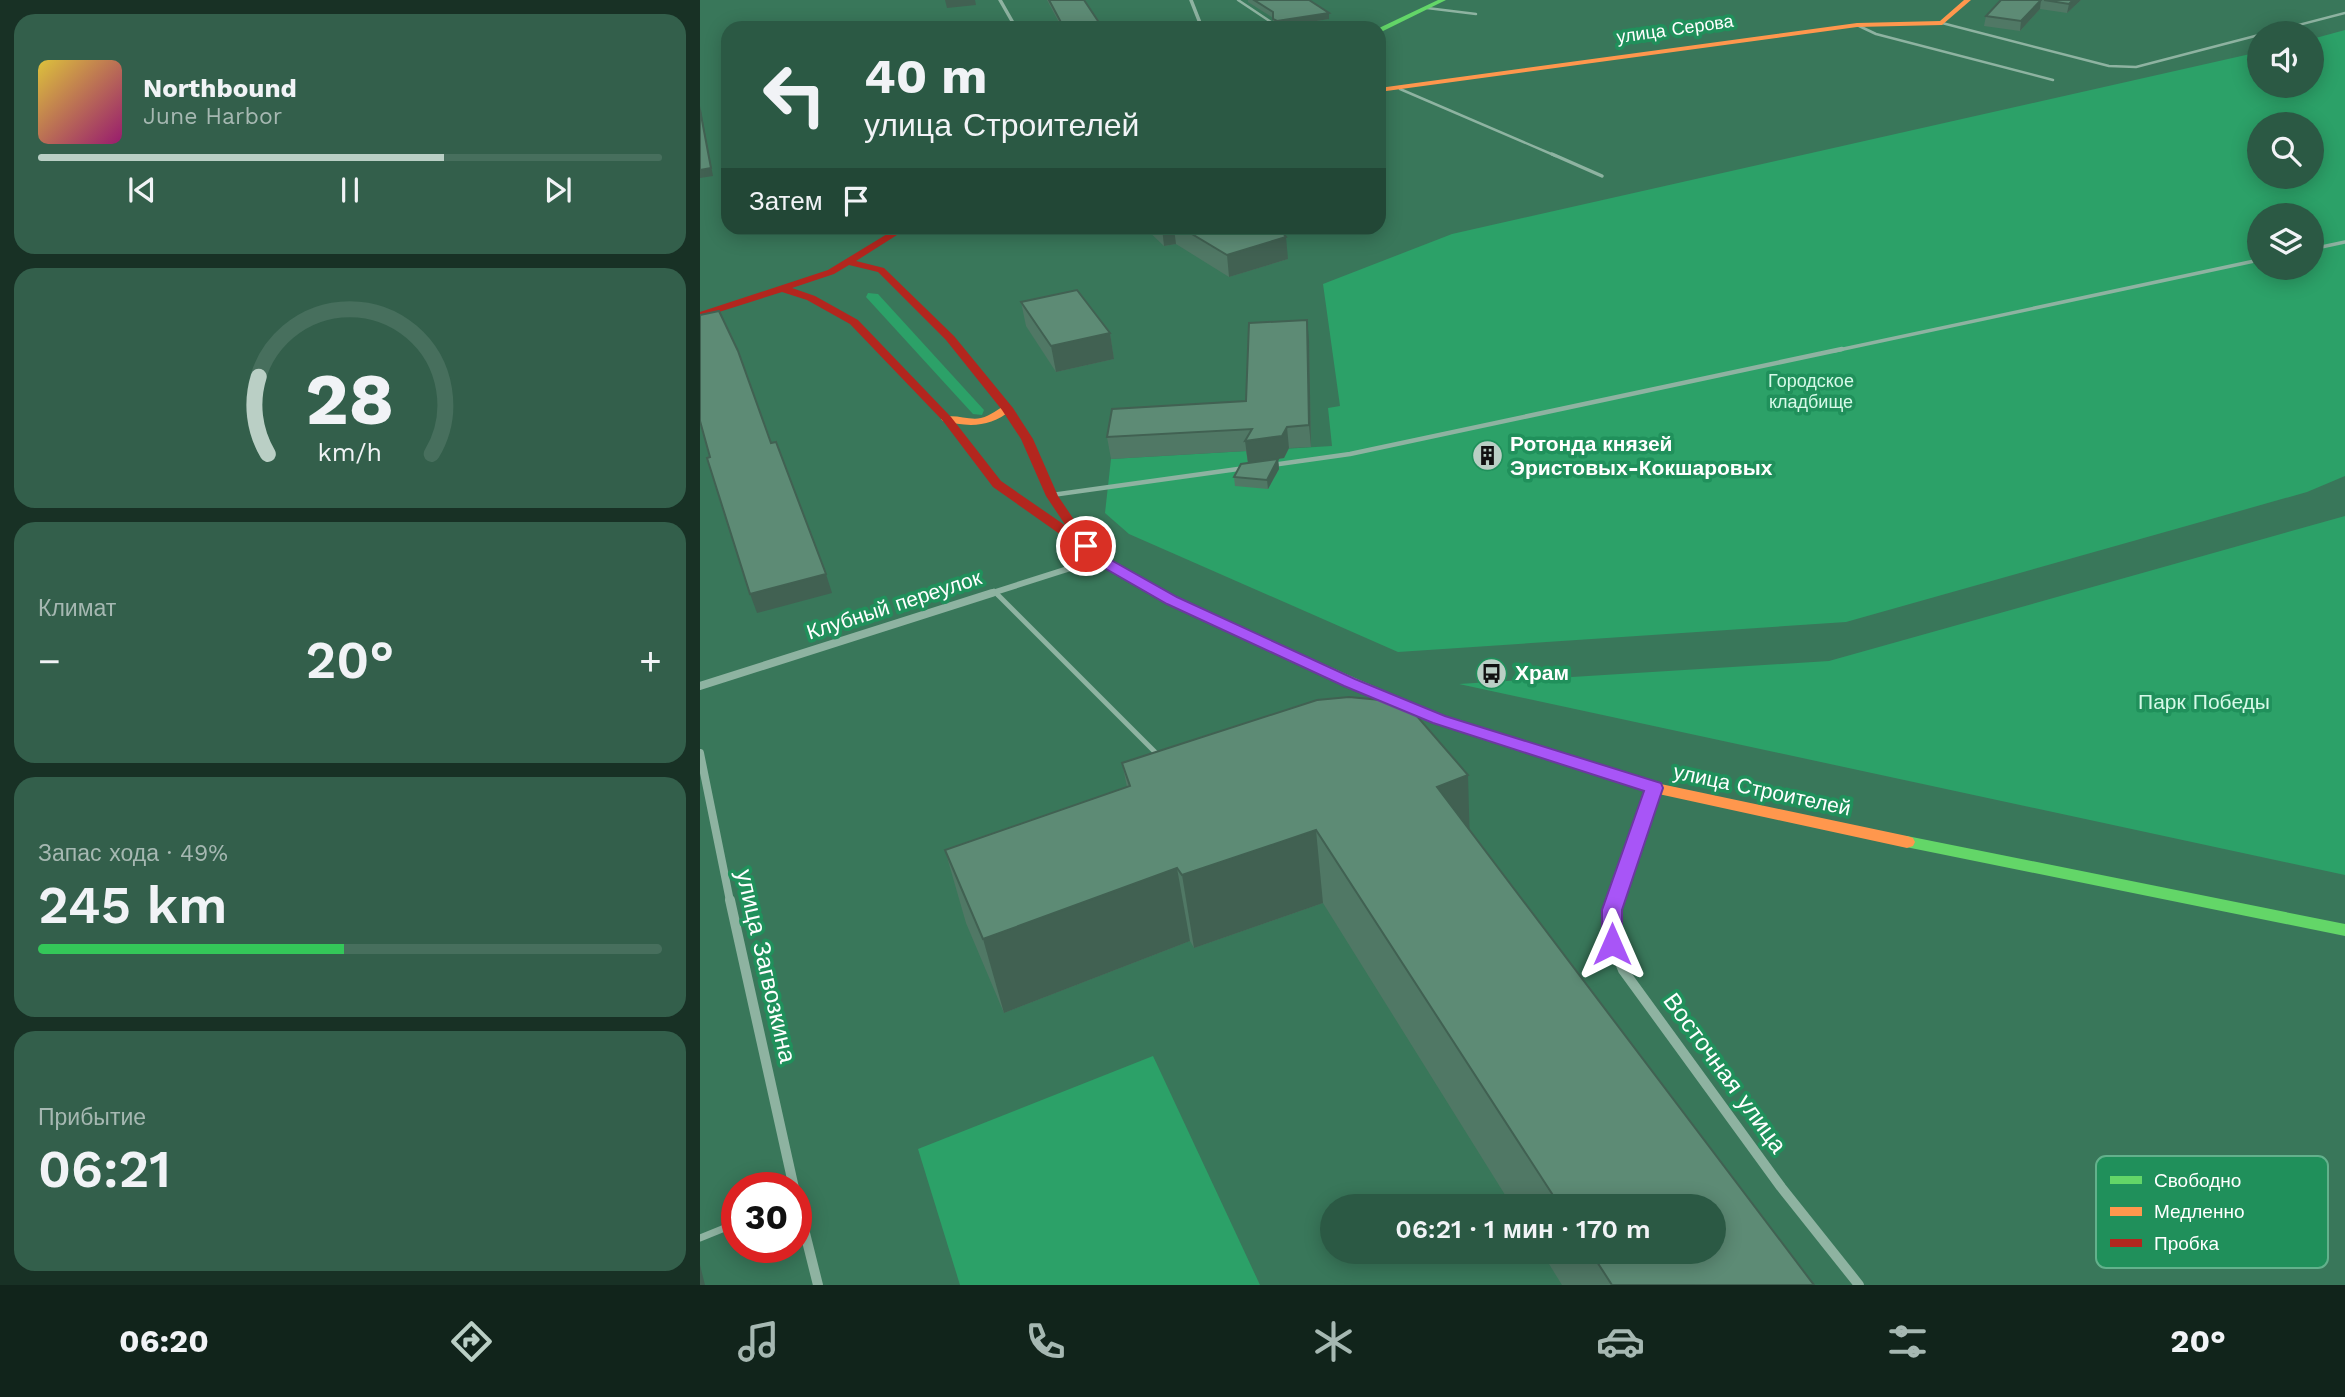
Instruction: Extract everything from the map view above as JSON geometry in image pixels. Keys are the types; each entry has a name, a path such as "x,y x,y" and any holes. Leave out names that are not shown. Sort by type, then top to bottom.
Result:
{"main road":[{"path":"1386,28 1443,0"},
{"path":"1942,23 1968,0"},
{"name":"улица Серова","path":"1386,90 1857,25 1942,23"},
{"path":"700,315 784,289 849,262 892,235"},
{"path":"849,262 881,270 950,338 1007,408 1027,439 1052,495 1086,546"},
{"path":"784,289 811,298 853,322 947,419 997,484 1086,546"},
{"path":"947,419 975,425 994,422 1007,408"},
{"name":"улица Строителей","path":"1086,546 1099,559 1172,601 1439,720 1654,788 1771,815 2345,930"}],"street":[{"path":"1000,0 1012,21"},
{"path":"1191,0 1199,21"},
{"name":"Клубный переулок","path":"700,686 1099,559"},
{"name":"улица Загвозкина","path":"700,753 703,799 790,1172"},
{"name":"Восточная улица","path":"1654,788 1612,910 1612,944 1623,970 1781,1187 1859,1285"},
{"path":"812,1261 818,1285"}],"lane":[{"path":"1238,0 1270,21"},
{"path":"1427,8 1476,14"},
{"path":"2314,21 2345,13"},
{"path":"1942,23 2109,66 2136,67 2247,38"},
{"path":"1857,25 1876,34 2053,80"},
{"path":"1400,89 1602,176"},
{"path":"2324,246 2345,242"},
{"path":"1052,495 1350,454 2247,263"},
{"path":"994,591 1163,761"},
{"path":"700,1237 721,1229"}],"green space":[{"name":"Городское кладбище","path":"2345,30 2345,476 2307,492 1846,622 1398,652 1129,534 1105,513 1111,459 1332,446 1328,408 1340,406 1323,284 1452,234 2247,55 2247,98 2324,98 2324,36"},
{"path":"868,293 878,294 984,410 982,415 973,414 866,297"},
{"name":"Парк Победы","path":"2345,516 2345,875 1459,684 1829,661"},
{"path":"1153,1056 1260,1285 960,1285 918,1149"}],"building":[{"path":"1049,0 1084,0 1098,21 1060,21"},
{"path":"1254,0 1309,0 1329,13 1277,21 1273,19 1273,12"},
{"path":"2001,0 2041,0 2021,21 1986,16"},
{"path":"2044,0 2073,0 2069,4"},
{"path":"700,110 711,168 700,170"},
{"path":"1194,235 1286,237 1227,255"},
{"path":"1077,290 1110,333 1051,346 1021,302"},
{"path":"719,311 738,351 771,443 776,442 826,574 750,594 707,458 710,457 700,421 700,315"},
{"path":"1307,320 1309,425 1287,427 1282,436 1245,441 1252,429 1107,437 1112,409 1246,401 1249,323"},
{"path":"1278,459 1267,480 1234,477 1241,464"},
{"path":"1349,697 1391,701 1416,715 1468,775 1437,787 1814,1285 1612,1285 1598,1264 1726,1264 1726,1194 1552,1194 1316,830 1182,875 1177,868 983,939 945,850 1130,786 1122,763 1317,700"}],"traffic: fast":[{"path":"1386,28 1443,0"},
{"path":"1203,615 1439,720 1497,738"},
{"path":"1907,842 2345,930"}],"traffic: slow":[{"path":"1386,89 1857,25 1942,23 1968,0"},
{"path":"947,419 964,422 986,421 1007,408"},
{"path":"1497,738 1654,788 1907,842"}],"traffic: jam":[{"path":"700,315 831,272 892,235"},
{"path":"849,262 881,270 950,338 1007,408 1027,439 1052,496 1079,536"},
{"path":"784,289 811,298 854,322 947,419 997,484 1086,546 1099,559 1172,601 1203,615"}],"place":[{"name":"Ротонда князей Эристовых-Кокшаровых","path":"1487,456"},
{"name":"Храм","path":"1492,673"}],"route":[{"path":"1086,546 1099,559 1172,601 1349,682 1439,720 1654,788 1612,910 1612,944"}]}
